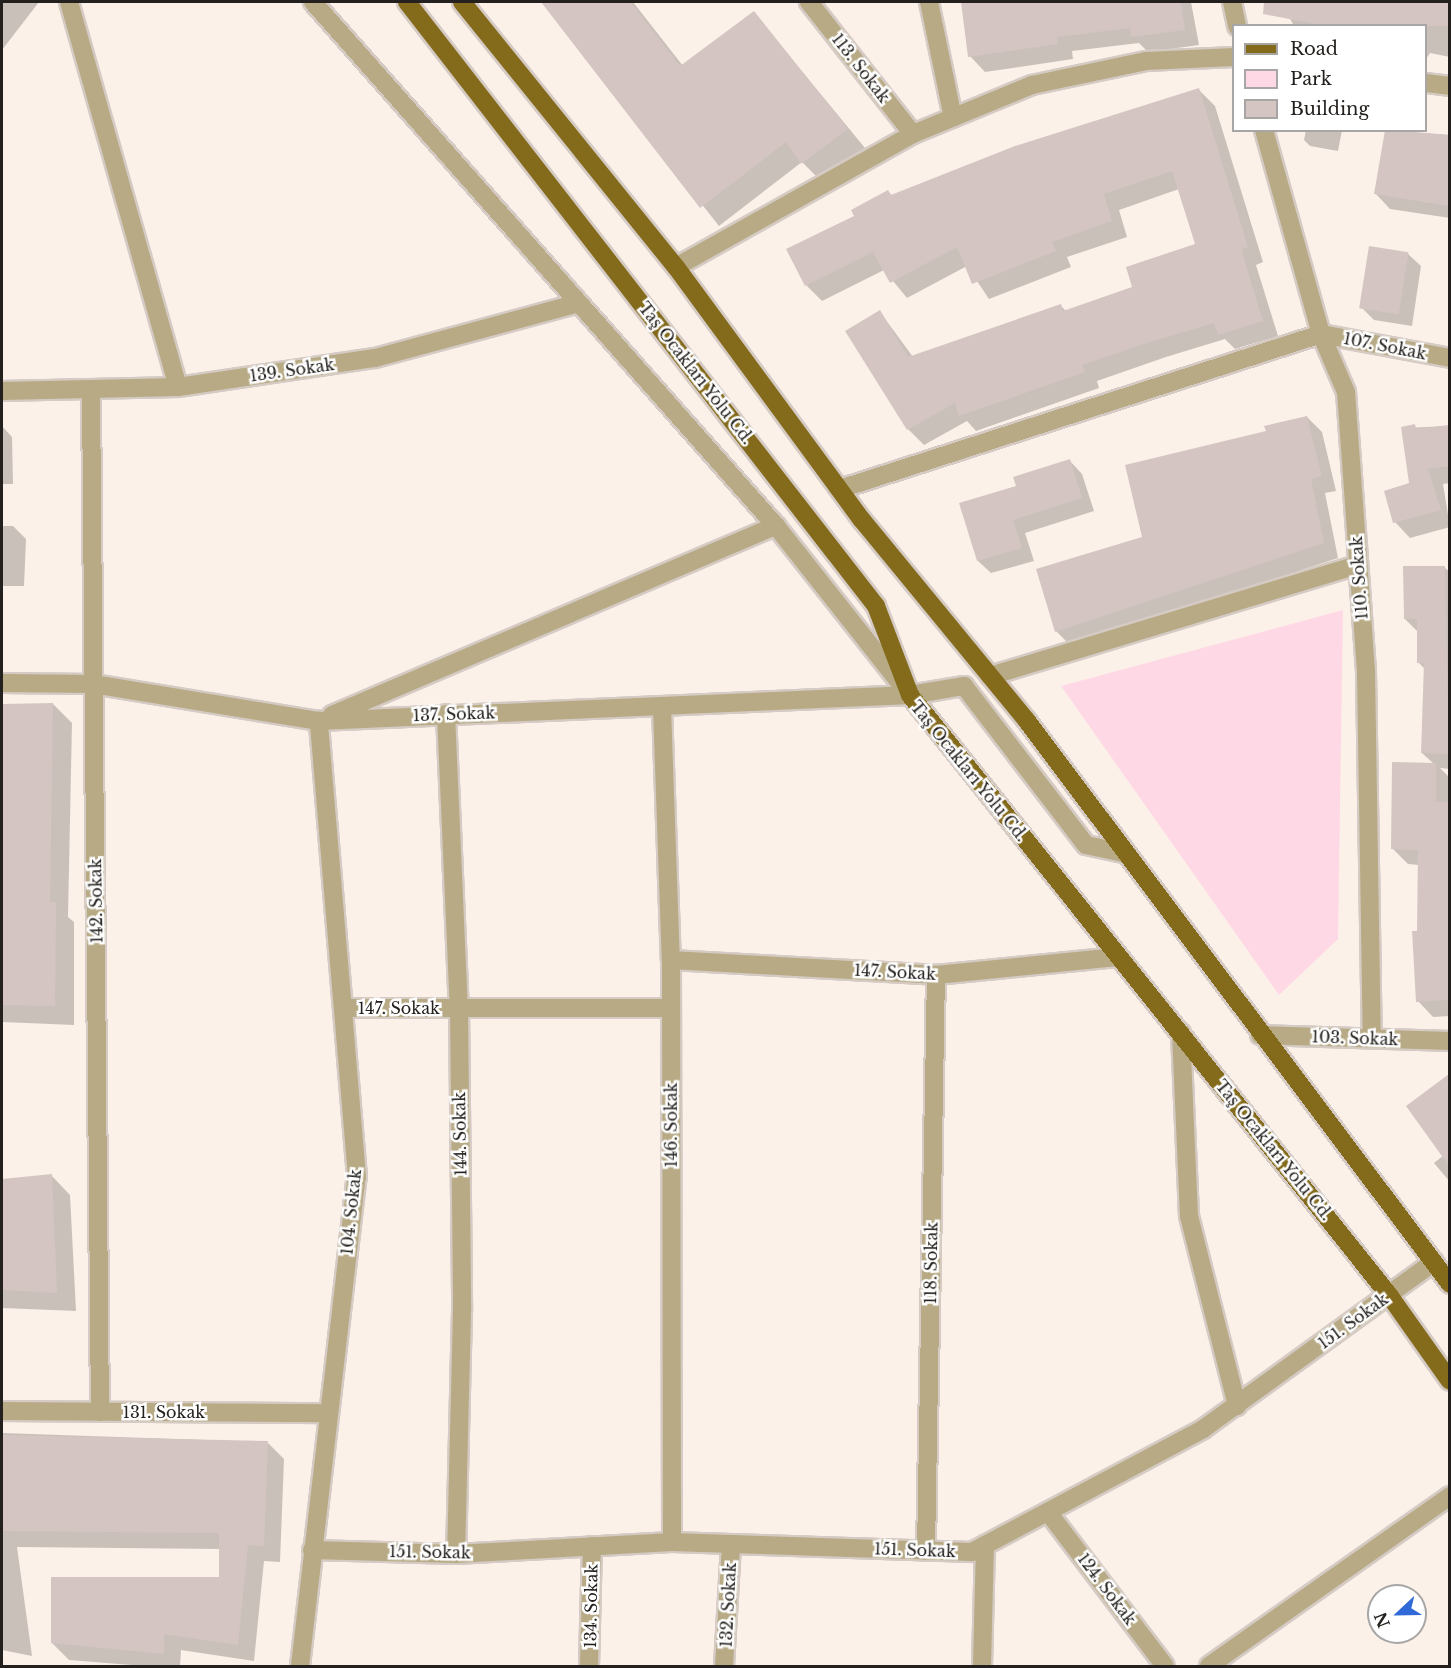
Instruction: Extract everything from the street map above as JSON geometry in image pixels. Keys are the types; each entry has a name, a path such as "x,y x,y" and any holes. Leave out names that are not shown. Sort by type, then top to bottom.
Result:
{"main road":[{"name":"Taş Ocakları Yolu Cd.","path":"407,2 876,606 910,695 1389,1295 1449,1381"},
{"path":"462,2 676,267 840,489 990,676 1449,1284"}],"street":[{"path":"69,2 178,387"},
{"path":"313,2 575,303 776,526 910,695"},
{"name":"113. Sokak","path":"809,2 913,134"},
{"path":"929,2 953,118"},
{"path":"1232,2 1237,24"},
{"path":"676,267 913,134 1032,85 1146,61 1232,57"},
{"path":"1427,83 1449,86"},
{"name":"110. Sokak","path":"1265,132 1321,334 1346,392 1358,566 1372,1038"},
{"name":"139. Sokak","path":"2,391 178,387 375,358 575,303"},
{"path":"840,489 1321,334"},
{"name":"107. Sokak","path":"1321,334 1449,358"},
{"name":"142. Sokak","path":"91,390 100,1412"},
{"path":"319,721 776,526"},
{"path":"990,676 1358,566"},
{"name":"137. Sokak","path":"2,684 93,684 319,721 446,714 662,708 910,695 964,686 1086,845 1125,853"},
{"name":"146. Sokak","path":"662,708 671,960 672,1542"},
{"name":"144. Sokak","path":"446,714 459,1008 462,1311 456,1554"},
{"name":"104. Sokak","path":"300,1666 326,1413 357,1178 319,721"},
{"name":"147. Sokak","path":"671,960 936,975 1117,957"},
{"name":"118. Sokak","path":"926,1551 936,975"},
{"name":"147. Sokak","path":"343,1008 671,1008"},
{"path":"1181,1033 1189,1216 1237,1406"},
{"name":"103. Sokak","path":"1260,1035 1449,1041"},
{"name":"151. Sokak","path":"312,1550 456,1554 672,1542 972,1552 1237,1406 1434,1262"},
{"name":"131. Sokak","path":"2,1411 326,1413"},
{"path":"1209,1666 1449,1496"},
{"name":"124. Sokak","path":"1048,1512 1165,1666"},
{"name":"132. Sokak","path":"724,1666 731,1544"},
{"path":"981,1666 985,1545"},
{"name":"134. Sokak","path":"589,1666 592,1546"}],"green space":[{"path":"1343,610 1338,939 1279,995 1061,686"}],"building":[{"path":"541,2 631,2 680,66 754,11 848,129 801,164 786,142 700,208"},
{"path":"961,2 1181,2 1185,30 1131,37 1130,28 1057,37 1058,44 968,57"},
{"path":"1264,2 1449,2 1449,26 1315,24 1263,14"},
{"path":"1199,88 1248,247 1241,249 1263,321 1218,335 1214,323 1150,342 1082,365 1085,372 959,416 955,403 907,430 845,331 880,310 908,357 1061,304 1063,311 1132,287 1126,267 1195,244 1172,171 1104,194 1112,221 1052,242 1056,251 972,284 957,247 890,283 873,252 805,286 786,249 854,216 851,210 888,190 891,195 1015,146"},
{"path":"1385,132 1449,135 1449,206 1374,194"},
{"path":"1369,246 1409,252 1399,314 1359,308"},
{"path":"1307,416 1322,476 1311,479 1324,543 1055,632 1036,569 1142,537 1125,465 1266,431 1264,426"},
{"path":"1415,424 1416,429 1449,425 1449,466 1428,469 1441,510 1393,523 1384,491 1409,483 1401,427"},
{"path":"1070,459 1082,498 1013,520 1022,548 977,561 959,503 1016,486 1013,477"},
{"path":"1403,566 1445,566 1449,754 1421,753 1424,663 1417,663 1417,619 1404,619"},
{"path":"53,703 50,902 56,902 55,1006 2,1005 2,704"},
{"path":"1392,762 1436,763 1436,802 1448,802 1449,1000 1416,1002 1412,931 1417,931 1418,850 1391,849"},
{"path":"1449,1074 1449,1166 1406,1106"},
{"path":"52,1174 57,1293 2,1290 2,1179"},
{"path":"2,1435 268,1441 264,1546 248,1545 238,1645 164,1634 164,1654 51,1643 51,1577 219,1577 219,1533 2,1531"}]}
